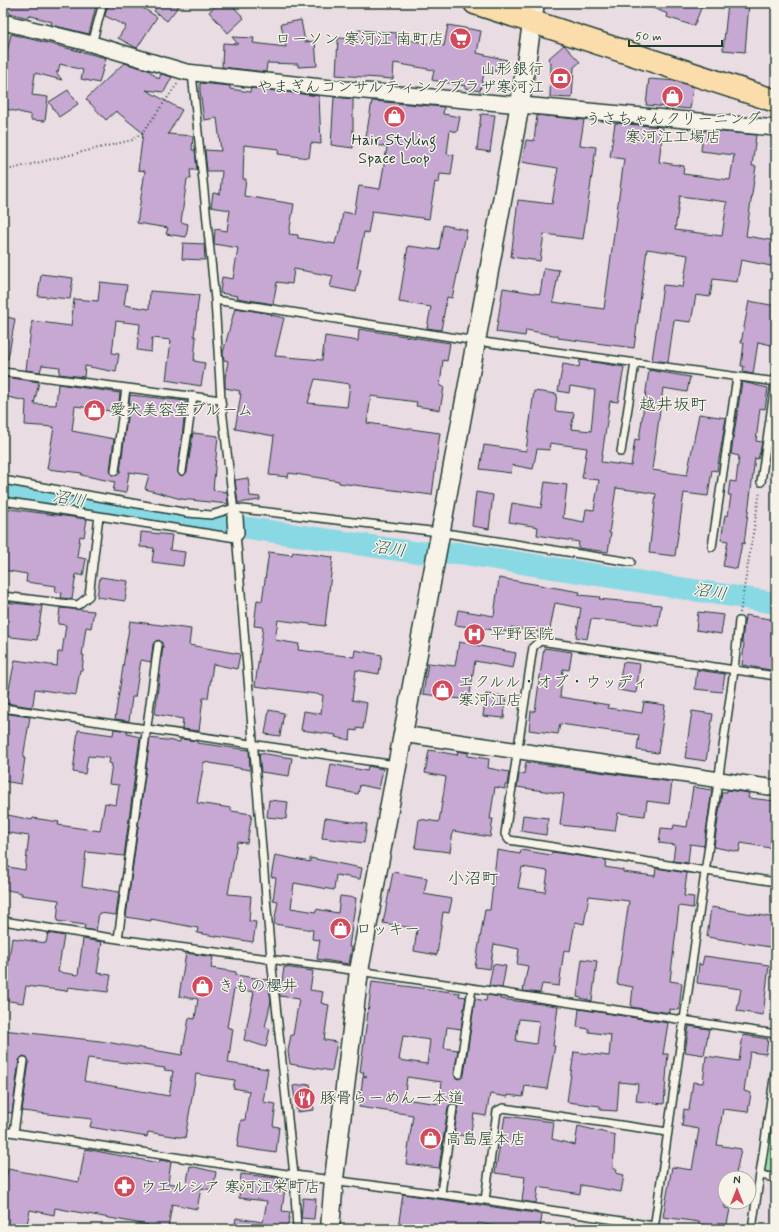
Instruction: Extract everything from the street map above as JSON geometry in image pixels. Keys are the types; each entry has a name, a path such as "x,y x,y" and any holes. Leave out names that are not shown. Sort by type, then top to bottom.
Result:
{"main road":[{"path":"475,3 534,12 776,101"}],"street":[{"path":"330,1229 334,1179 359,971 439,532 520,104 534,12"},
{"path":"3,22 92,44 189,72 321,87 776,128"},
{"path":"402,734 776,788"}],"lane":[{"path":"92,44 103,3"},
{"path":"189,72 215,300 221,400 235,524 271,958 294,1175 297,1229"},
{"path":"215,300 476,341 737,377 776,380 761,482"},
{"path":"621,452 635,363"},
{"path":"3,372 221,400"},
{"path":"712,547 737,377"},
{"path":"115,471 126,388"},
{"path":"182,471 193,396"},
{"path":"3,480 188,513 210,515 235,524"},
{"path":"3,501 99,516 235,524 439,532 631,562"},
{"path":"3,596 78,605 88,596 99,516"},
{"path":"3,1131 294,1175 441,1193 654,1228 706,872 734,670 739,621"},
{"path":"776,676 540,641 533,647 505,834 509,840 776,882"},
{"path":"118,939 158,645"},
{"path":"3,708 396,765"},
{"path":"3,921 118,939 271,958 776,1034"},
{"path":"459,1074 472,988"},
{"path":"14,1132 24,1061"},
{"path":"752,1229 776,1065"},
{"path":"441,1193 453,1108"},
{"path":"485,1200 497,1111 503,1108 668,1132"},
{"path":"760,1176 776,1178"}],"path":[{"path":"3,171 132,140 143,132 189,72"},
{"path":"739,621 761,482"}],"green space":[{"path":"776,1065 776,1178 760,1175"}],"building":[{"path":"9,3 86,3 96,6 89,34 51,25 52,22 28,15 28,18 6,12"},
{"path":"108,3 135,3 157,17 137,48 118,38 126,26 105,16"},
{"path":"160,3 181,3 167,21 154,11"},
{"path":"219,3 230,3 244,18 228,33 209,12"},
{"path":"640,3 703,3 694,26 667,17 668,14"},
{"path":"728,3 749,3 745,52 723,50"},
{"path":"301,20 305,42 315,41 317,66 298,67 298,64 267,63 266,72 222,67 223,43 238,44 232,37 254,38 253,43 286,47 281,24"},
{"path":"448,25 481,31 477,53 507,60 504,73 485,69 480,91 465,88 465,86 432,80 434,70 394,63 393,79 336,75 338,38 357,39 358,30 397,33 396,38 444,46"},
{"path":"11,34 106,58 99,83 81,79 83,70 60,64 58,72 56,72 62,80 35,73 32,95 48,97 45,121 31,120 31,115 3,108 3,88 5,79 3,78 3,70"},
{"path":"564,45 580,62 574,67 572,98 550,97 551,63 548,59"},
{"path":"124,63 148,70 159,79 161,74 172,77 164,92 146,90 182,110 168,134 193,136 192,150 195,150 197,170 190,170 191,179 187,179 181,222 188,224 186,237 166,234 168,228 137,223 145,171 138,170 143,133 116,111 106,120 86,99"},
{"path":"649,79 676,81 693,87 690,109 646,105"},
{"path":"200,83 230,86 230,89 250,92 251,88 319,96 321,144 311,143 309,158 278,154 279,149 244,145 243,179 246,179 244,196 294,204 289,234 298,235 298,238 335,244 337,236 339,236 343,212 354,214 359,186 380,189 387,147 365,143 372,101 444,107 443,114 460,117 457,132 450,130 447,154 454,155 451,175 440,174 439,183 435,182 429,219 372,211 368,233 364,232 357,268 361,269 356,292 330,287 333,276 294,269 292,284 277,282 273,304 237,298 238,296 220,293 222,277 233,279 238,248 214,244 215,229 227,231 230,210 211,207 213,193 220,194 222,171 207,171 205,150 221,151 217,118 204,120"},
{"path":"68,90 78,104 59,117 49,102"},
{"path":"334,97 353,99 353,148 331,145"},
{"path":"481,114 495,115 490,152 477,150"},
{"path":"537,115 584,120 580,145 596,147 583,239 544,234 540,261 511,257 518,200 552,204 558,168 522,162 526,140 534,141"},
{"path":"615,123 663,127 659,162 684,166 683,174 730,180 734,155 701,151 703,130 756,135 752,166 756,166 746,236 776,241 776,267 741,260 737,282 713,279 710,297 696,295 691,322 674,320 668,362 652,360 663,285 683,287 688,255 647,249 634,348 558,338 558,336 526,330 525,336 496,332 503,288 540,294 544,268 559,270 553,302 604,309 624,159 610,157","holes":["680,196 727,202 722,236 675,230"]},
{"path":"443,225 467,230 452,298 447,297 441,330 427,328 431,307 399,302 408,246 439,250"},
{"path":"183,243 204,244 205,260 182,259"},
{"path":"41,274 73,278 70,299 38,296"},
{"path":"100,282 127,285 124,305 149,309 150,291 199,295 194,336 196,337 194,361 205,363 201,386 166,380 171,340 152,338 151,352 137,350 140,324 116,321 112,353 119,354 116,372 85,366 84,377 59,374 60,367 42,365 40,372 26,370 32,321 71,326 74,299 98,301"},
{"path":"749,301 776,306 776,346 758,342 753,374 743,372 744,366 741,366 744,343 741,343"},
{"path":"235,308 272,314 271,315 284,318 275,356 322,360 325,336 358,341 359,329 450,343 447,361 443,360 440,386 444,387 440,410 416,406 417,402 371,396 367,423 440,433 432,495 339,483 339,481 289,473 288,477 269,475 274,436 235,429 241,394 239,394 240,391 225,388 228,361 224,360 223,353","holes":["315,379 350,384 347,407 308,403"]},
{"path":"3,316 15,319 8,359 3,358"},
{"path":"580,360 624,367 618,402 610,401 601,462 631,466 635,439 639,440 649,370 690,377 687,392 663,388 652,470 687,475 699,414 726,418 717,471 712,470 708,496 684,493 675,556 649,553 656,494 616,488 609,533 611,533 608,552 578,548 579,542 537,535 538,527 509,522 512,503 541,508 545,482 567,485 563,518 584,522 586,509 594,510 599,480 582,478 587,448 550,443 549,450 537,449 533,469 512,465 511,473 480,469 484,445 526,451 534,391 557,394 555,411 574,413 571,429 591,431 595,390 570,386 569,393 558,391 563,364 579,367"},
{"path":"5,377 39,382 34,404 56,405 58,384 120,393 118,412 75,406 72,431 114,439 110,471 112,475 115,476 120,472 130,395 186,401 178,473 183,476 187,472 193,433 218,436 213,490 227,492 228,504 181,499 145,489 149,475 129,472 126,493 113,491 115,482 81,475 82,473 47,469 54,427 25,425 26,401 3,396"},
{"path":"742,382 768,388 765,409 760,408 756,441 762,442 758,459 755,458 744,544 742,543 737,569 723,566 728,541 721,540 725,515 728,516 731,495 728,495 730,481 736,482 739,456 731,454"},
{"path":"772,444 776,444 776,454 770,453"},
{"path":"248,478 250,496 260,497 260,500 238,503 235,480"},
{"path":"476,492 493,495 489,529 472,526"},
{"path":"3,508 87,519 84,537 80,536 77,557 86,559 83,576 76,574 72,599 61,598 62,593 55,592 56,586 26,582 27,574 3,570"},
{"path":"141,532 172,535 170,550 185,552 183,566 152,562 154,548 140,547"},
{"path":"269,552 292,555 293,552 333,557 325,626 278,620 275,640 299,644 298,650 354,657 355,650 382,655 379,674 356,670 352,700 367,703 363,729 357,728 357,731 351,730 350,740 335,737 336,735 301,730 304,711 321,714 323,695 255,686 263,627 254,626 257,600 262,601"},
{"path":"100,577 128,581 125,601 97,597"},
{"path":"499,578 580,592 579,595 600,597 599,599 661,605 658,626 591,619 587,639 576,637 581,608 555,603 549,634 511,627 510,632 455,625 458,610 494,616"},
{"path":"3,602 42,606 37,640 3,636"},
{"path":"60,608 94,611 91,628 86,627 82,655 84,655 82,670 80,670 76,695 35,689 33,704 31,707 6,703 15,660 57,666 58,652 62,652 66,625 58,624"},
{"path":"698,612 724,615 721,634 696,630"},
{"path":"745,615 776,620 776,671 742,665 744,643 742,642"},
{"path":"130,621 191,629 189,645 240,654 237,669 213,664 208,698 203,698 199,731 182,729 183,719 155,714 163,646 159,640 153,644 151,662 141,660 135,697 132,697 129,721 115,719"},
{"path":"459,642 516,653 513,668 475,661 469,700 423,694 428,663 455,666"},
{"path":"544,648 572,652 569,670 563,669 560,697 609,705 608,708 642,713 644,702 665,705 658,753 637,750 639,735 560,724 558,734 529,730 531,711 535,711"},
{"path":"623,662 640,664 636,693 618,690"},
{"path":"697,670 725,674 722,692 695,689"},
{"path":"486,694 506,696 504,718 483,716"},
{"path":"269,710 284,713 280,736 265,734"},
{"path":"692,711 713,714 706,761 685,758"},
{"path":"3,713 30,717 23,758 25,758 21,784 3,781"},
{"path":"114,729 128,731 127,734 140,737 124,856 86,852 82,886 119,892 116,915 99,913 96,931 84,929 85,925 57,921 59,900 21,895 22,893 3,889 3,866 25,870 29,836 3,832 3,814 32,820 33,818 59,822 58,825 100,831 105,803 116,805 119,785 109,784 112,764 109,763 110,758 88,756 85,774 73,772 78,730 113,735"},
{"path":"150,738 180,742 180,739 197,741 197,743 249,750 250,770 204,762 197,803 231,808 231,811 252,814 247,843 237,842 228,894 251,896 249,921 256,922 253,942 197,933 198,928 151,919 151,921 126,917"},
{"path":"429,750 457,755 458,751 468,753 468,756 489,759 488,768 509,772 505,789 495,787 490,819 493,819 490,837 453,831 450,852 415,848 419,819 439,822 446,777 425,773"},
{"path":"259,753 292,758 289,776 261,772"},
{"path":"526,762 672,782 669,804 647,801 645,816 618,813 615,831 560,825 564,794 517,787 519,774 524,774"},
{"path":"331,764 367,771 368,766 383,769 379,789 360,785 358,794 327,788"},
{"path":"693,787 712,790 704,846 690,844 688,863 673,861 675,845 659,843 661,828 673,829 674,825 687,827"},
{"path":"727,790 749,793 748,798 775,801 776,849 741,843 739,852 714,847 722,792 727,792"},
{"path":"269,800 288,802 286,819 267,817"},
{"path":"523,815 548,818 546,835 521,831"},
{"path":"325,818 367,824 364,843 322,838"},
{"path":"497,850 520,854 521,850 551,855 552,852 606,860 605,867 623,870 623,872 655,876 656,868 687,873 684,896 694,897 693,908 679,906 670,981 682,983 679,1010 670,1009 670,1013 631,1007 633,987 617,984 629,901 589,896 584,924 575,922 570,951 564,950 559,986 542,984 540,993 523,991 528,966 517,964 519,949 494,944 490,969 475,967 485,910 490,910","holes":["522,867 548,871 545,892 518,888"]},
{"path":"275,855 310,862 310,858 362,868 360,879 336,875 334,890 294,883 291,908 316,912 316,909 338,913 340,896 356,898 349,947 352,947 349,964 317,959 320,940 312,939 313,930 274,924 278,901 273,900 276,878 271,877"},
{"path":"393,872 427,878 424,894 452,899 449,913 443,912 437,955 414,951 417,929 383,923"},
{"path":"711,907 776,918 776,948 707,937"},
{"path":"48,933 64,936 58,972 78,975 83,939 102,942 97,973 111,975 108,992 68,987 67,991 26,986 23,1003 3,1000 12,938 46,943"},
{"path":"186,953 213,957 211,968 236,972 236,975 268,980 271,1001 265,1027 270,1029 266,1047 244,1040 254,992 234,989 227,1027 233,1029 228,1063 268,1069 263,1102 276,1104 273,1126 279,1127 276,1153 237,1147 241,1120 245,1120 249,1091 233,1088 235,1080 196,1074 185,1138 148,1132 147,1137 90,1127 92,1119 22,1111 29,1062 27,1057 23,1056 19,1060 12,1113 3,1112 3,1030 100,1041 182,1055 189,1018 195,1019 198,999 179,996","holes":["88,1058 165,1068 164,1070 173,1071 169,1096 84,1081"]},
{"path":"704,956 769,965 763,1015 737,1011 741,989 697,983 699,964 702,965"},
{"path":"582,959 597,961 592,1001 577,997"},
{"path":"493,964 506,966 502,988 489,986"},
{"path":"284,967 313,971 310,990 323,992 321,1003 329,1005 324,1040 337,1042 332,1071 290,1064 288,1051 291,1035 293,1035 299,999 280,996 279,982 282,982"},
{"path":"372,982 460,993 459,996 466,997 461,1029 447,1027 444,1048 458,1050 454,1074 456,1078 459,1079 464,1075 475,999 486,1001 487,995 500,997 500,999 558,1006 553,1046 555,1046 547,1089 525,1086 523,1097 508,1095 508,1097 490,1094 486,1116 474,1114 470,1137 454,1134 458,1108 456,1104 451,1104 448,1107 439,1168 406,1164 413,1115 359,1107 363,1077 367,1076 363,1076 364,1072 360,1072","holes":["519,1019 539,1021 536,1044 516,1041","403,1036 430,1040 427,1064 399,1060","407,1077 442,1082 439,1104 404,1099"]},
{"path":"579,1009 668,1023 663,1054 668,1054 664,1104 636,1101 638,1084 619,1082 617,1111 600,1110 600,1106 567,1102 574,1052 609,1056 611,1035 589,1032 589,1029 577,1027"},
{"path":"689,1026 709,1029 704,1055 685,1052"},
{"path":"743,1035 768,1039 766,1054 750,1052 744,1091 751,1093 748,1112 723,1109 717,1145 741,1149 737,1170 717,1170 717,1210 730,1210 726,1229 699,1224 699,1222 663,1217 672,1167 692,1170 699,1129 682,1126 684,1109 689,1110 693,1082 703,1083 706,1056 739,1061"},
{"name":"豚骨らーめん一本道","path":"310,1084 314,1110 297,1112 293,1086"},
{"path":"505,1116 554,1122 552,1139 575,1145 578,1126 615,1135 613,1169 617,1169 616,1173 624,1175 621,1192 581,1185 580,1194 538,1187 536,1203 522,1201 525,1177 495,1173"},
{"path":"85,1149 159,1163 160,1160 171,1162 168,1183 186,1186 190,1166 216,1172 213,1190 201,1188 197,1209 172,1204 168,1229 148,1229 148,1225 55,1208 54,1215 30,1210 26,1229 3,1229 3,1194 8,1169 79,1182"},
{"path":"241,1174 286,1179 282,1211 290,1212 287,1229 234,1229 236,1218 263,1222 267,1201 239,1198"},
{"path":"403,1194 535,1213 542,1215 540,1229 511,1229 478,1223 477,1229 435,1229 412,1225 411,1229 398,1228"},
{"path":"303,1198 316,1199 314,1219 301,1218"}],"waterway":[{"name":"沼川","path":"3,488 200,521 412,552 458,553 776,603"}],"place":[{"name":"ローソン 寒河江 南町店","path":"460,39"},
{"name":"山形銀行 やまぎんコンサルティングプラザ寒河江","path":"560,78"},
{"name":"うさちゃんクリーニング 寒河江工場店","path":"673,96"},
{"name":"Hair Styling Space Loop","path":"394,116"},
{"name":"愛犬美容室ブルーム","path":"95,410"},
{"name":"平野医院","path":"475,634"},
{"name":"エクルル・オブ・ウッディ 寒河江店","path":"443,691"},
{"name":"ロッキー","path":"340,929"},
{"name":"きもの櫻井","path":"203,986"},
{"name":"豚骨らーめん一本道","path":"304,1098"},
{"name":"高島屋本店","path":"430,1139"},
{"name":"ウエルシア 寒河江栄町店","path":"124,1187"}],"district":[{"name":"越井坂町","path":"673,405"},
{"name":"小沼町","path":"473,879"}]}
